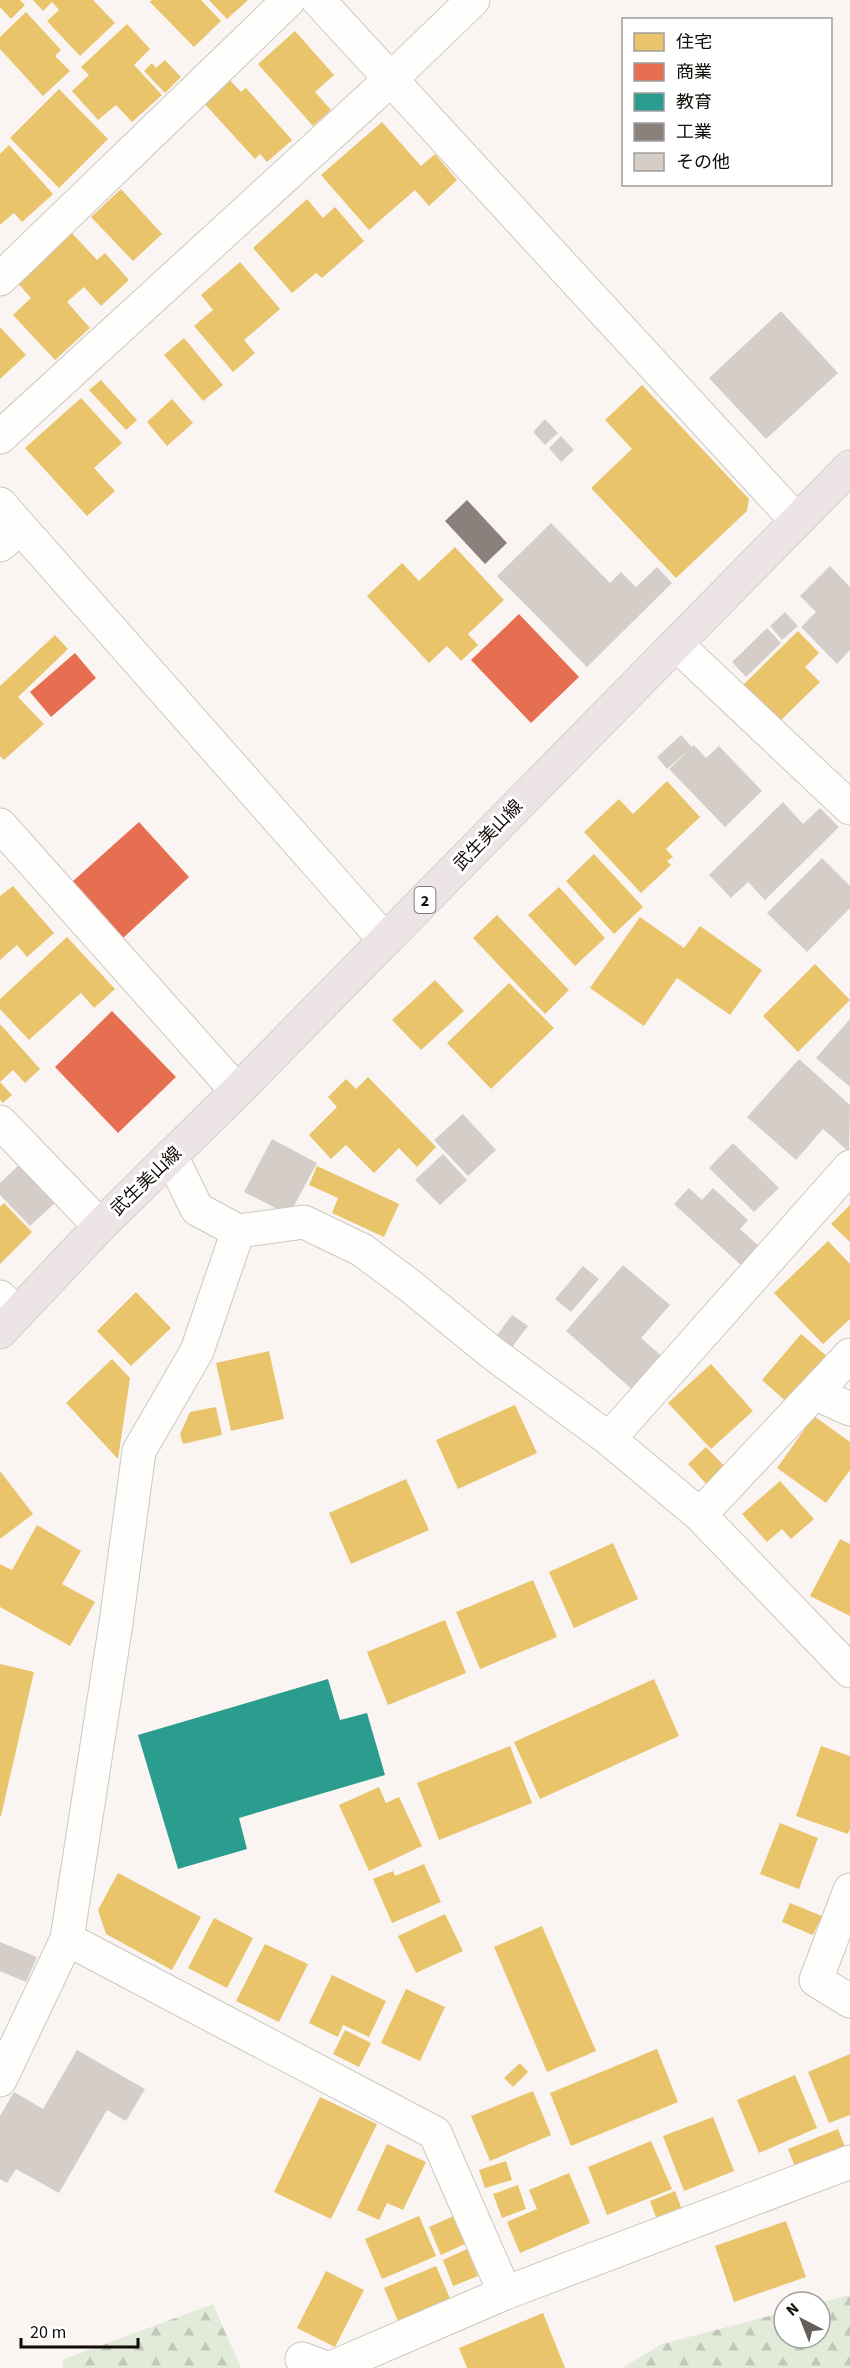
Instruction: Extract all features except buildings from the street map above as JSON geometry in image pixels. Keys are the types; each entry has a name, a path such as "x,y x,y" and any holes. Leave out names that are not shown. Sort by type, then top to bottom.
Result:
{"main road":[{"name":"武生美山線","path":"5,1314 100,1226 237,1091 850,467"}],"street":[{"path":"0,279 289,0"},
{"path":"318,0 796,520"},
{"path":"0,437 391,79 473,0"},
{"path":"0,504 10,537 385,940"},
{"path":"676,644 850,808"},
{"path":"0,825 237,1091"},
{"path":"0,1122 100,1226"},
{"path":"171,1156 197,1209 238,1231 304,1222 362,1250 409,1285 491,1352 609,1438 700,1515 850,1671"},
{"path":"609,1438 850,1167"},
{"path":"0,2080 67,1939 116,1623 139,1451 197,1350 238,1231"},
{"path":"700,1515 850,1355"},
{"path":"815,1393 850,1409"},
{"path":"850,1890 816,1980 850,2001"},
{"path":"67,1939 435,2133 505,2293"},
{"path":"320,2365 850,2162"}],"green space":[{"path":"850,2295 850,2368 622,2368 662,2344 772,2315 772,2350 832,2350 832,2300"},
{"path":"213,2304 241,2368 63,2368 62,2360"}]}
